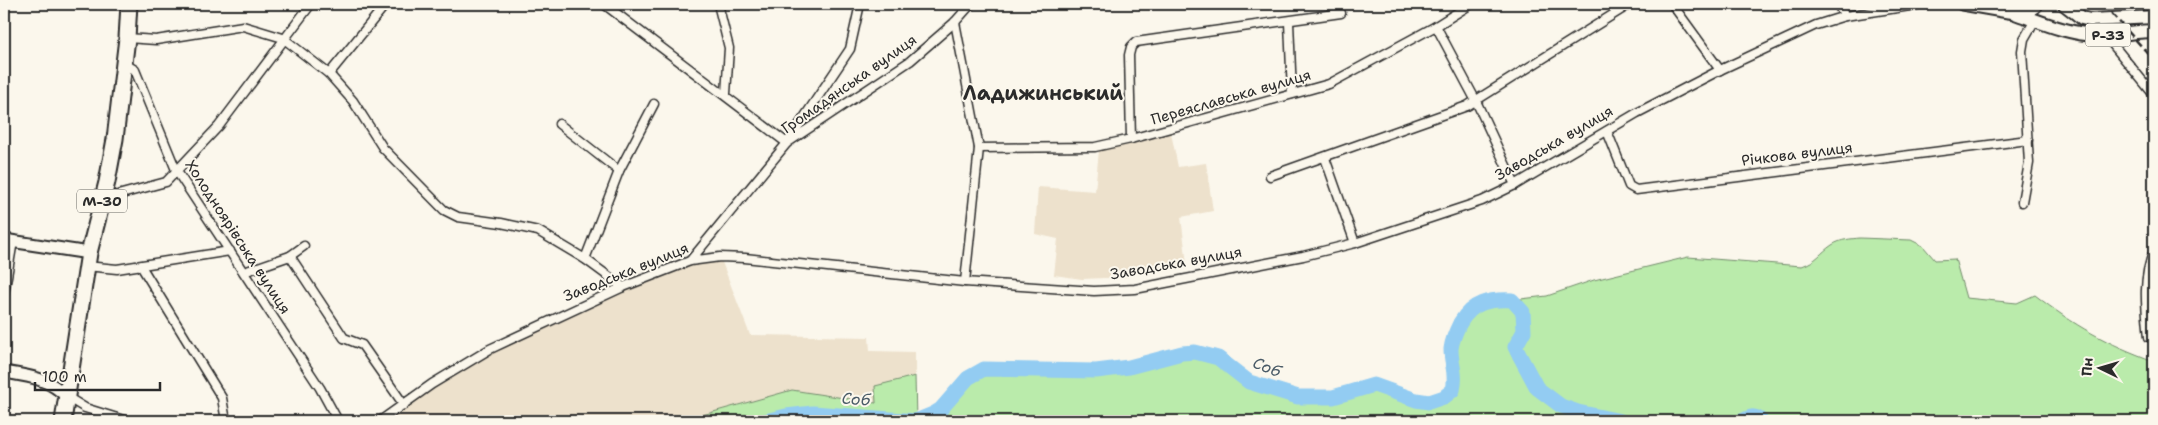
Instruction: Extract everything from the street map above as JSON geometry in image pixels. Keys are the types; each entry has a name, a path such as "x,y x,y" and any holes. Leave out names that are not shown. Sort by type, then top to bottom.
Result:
{"highway":[{"name":"М-30","path":"63,421 88,259 113,157 125,64 129,4"}],"main road":[{"path":"2007,9 2030,10 2037,4"},
{"name":"Р-33","path":"2064,4 2082,18 2090,20 2126,17 2153,12"},
{"path":"2126,17 2135,4"},
{"name":"Р-33","path":"2007,9 2074,32 2106,35 2154,31"},
{"path":"2138,31 2153,12"}],"street":[{"path":"103,199 166,182 219,126 311,4"},
{"path":"329,74 386,4"},
{"path":"604,4 652,42 726,94 788,143 850,49 860,4"},
{"path":"718,4 729,48 726,94"},
{"name":"Переяславська вулиця","path":"979,148 1095,147 1131,139 1292,94 1344,78 1471,4"},
{"path":"1270,176 1325,158 1476,101 1630,4"},
{"path":"1672,4 1720,70"},
{"path":"1837,4 1845,16"},
{"name":"Заводська вулиця","path":"380,421 440,379 490,349 623,288 690,261 720,257 746,258 965,282 1094,291 1121,291 1303,256 1354,243 1482,201 1515,185 1607,131 1720,70 1816,25 1845,16 1923,4"},
{"path":"1962,4 2007,9"},
{"name":"Громадянська вулиця","path":"690,261 788,143 896,71 955,22 967,5"},
{"path":"1131,139 1129,55 1131,47 1136,42 1289,22 1341,13"},
{"path":"2022,202 2029,163 2022,51 2024,38 2035,20"},
{"path":"955,22 979,148 965,282"},
{"path":"1289,22 1292,94"},
{"path":"127,38 156,40 243,26 284,38 329,74 352,101 383,148 444,210 458,217 501,223 538,232 585,260 623,288"},
{"path":"1436,26 1476,101 1515,185"},
{"path":"2106,35 2154,95"},
{"name":"Холодноярівська вулиця","path":"125,64 135,70 176,170 320,388 338,421"},
{"path":"585,260 619,171 654,104"},
{"path":"559,124 619,171"},
{"name":"Річкова вулиця","path":"1607,131 1629,186 1636,190 2028,140"},
{"path":"1325,158 1354,243"},
{"path":"4,294 8,241 88,259 117,269 230,251"},
{"path":"244,272 290,256 304,246"},
{"path":"2149,337 2144,297 2152,255"},
{"path":"290,256 344,338 362,345 404,405"},
{"path":"141,266 222,398 226,421"},
{"path":"4,362 4,372 30,376 49,382 84,408 127,421"}],"shaded area":[{"path":"1171,133 1178,167 1206,163 1213,211 1181,217 1187,264 1138,272 1127,277 1082,279 1054,275 1058,239 1035,234 1038,187 1095,191 1099,150"},
{"path":"720,257 750,335 869,337 870,351 915,352 915,376 875,386 877,403 792,390 681,421 380,421 490,349 690,261"}],"green space":[{"path":"1860,238 1911,240 1923,246 1935,260 1955,259 1966,298 2017,303 2035,295 2092,333 2121,348 2154,361 2154,421 916,421 941,409 968,378 984,369 1096,371 1129,367 1182,353 1195,352 1218,358 1249,382 1298,397 1333,397 1374,385 1416,400 1429,402 1444,397 1453,390 1455,379 1451,348 1454,337 1464,316 1479,303 1495,299 1512,300 1547,296 1594,280 1688,257 1802,266 1815,259 1835,243"},
{"path":"915,376 916,421 681,421 792,390 876,403 875,386"}],"waterway":[{"name":"Соб","path":"765,421 813,413 916,421 941,409 968,378 984,369 1096,371 1129,367 1182,353 1195,352 1218,358 1249,382 1298,397 1333,397 1374,385 1416,400 1429,402 1444,397 1453,390 1454,374 1451,349 1460,323 1470,310 1476,306 1496,300 1512,300 1523,312 1524,331 1515,347 1537,388 1561,406 1578,412 1621,421"},
{"name":"Соб","path":"1742,421 1749,417 1754,417 1761,421"}],"railway":[{"path":"2103,4 2154,60"}],"district":[{"name":"Ладижинський","path":"1043,93"}]}
